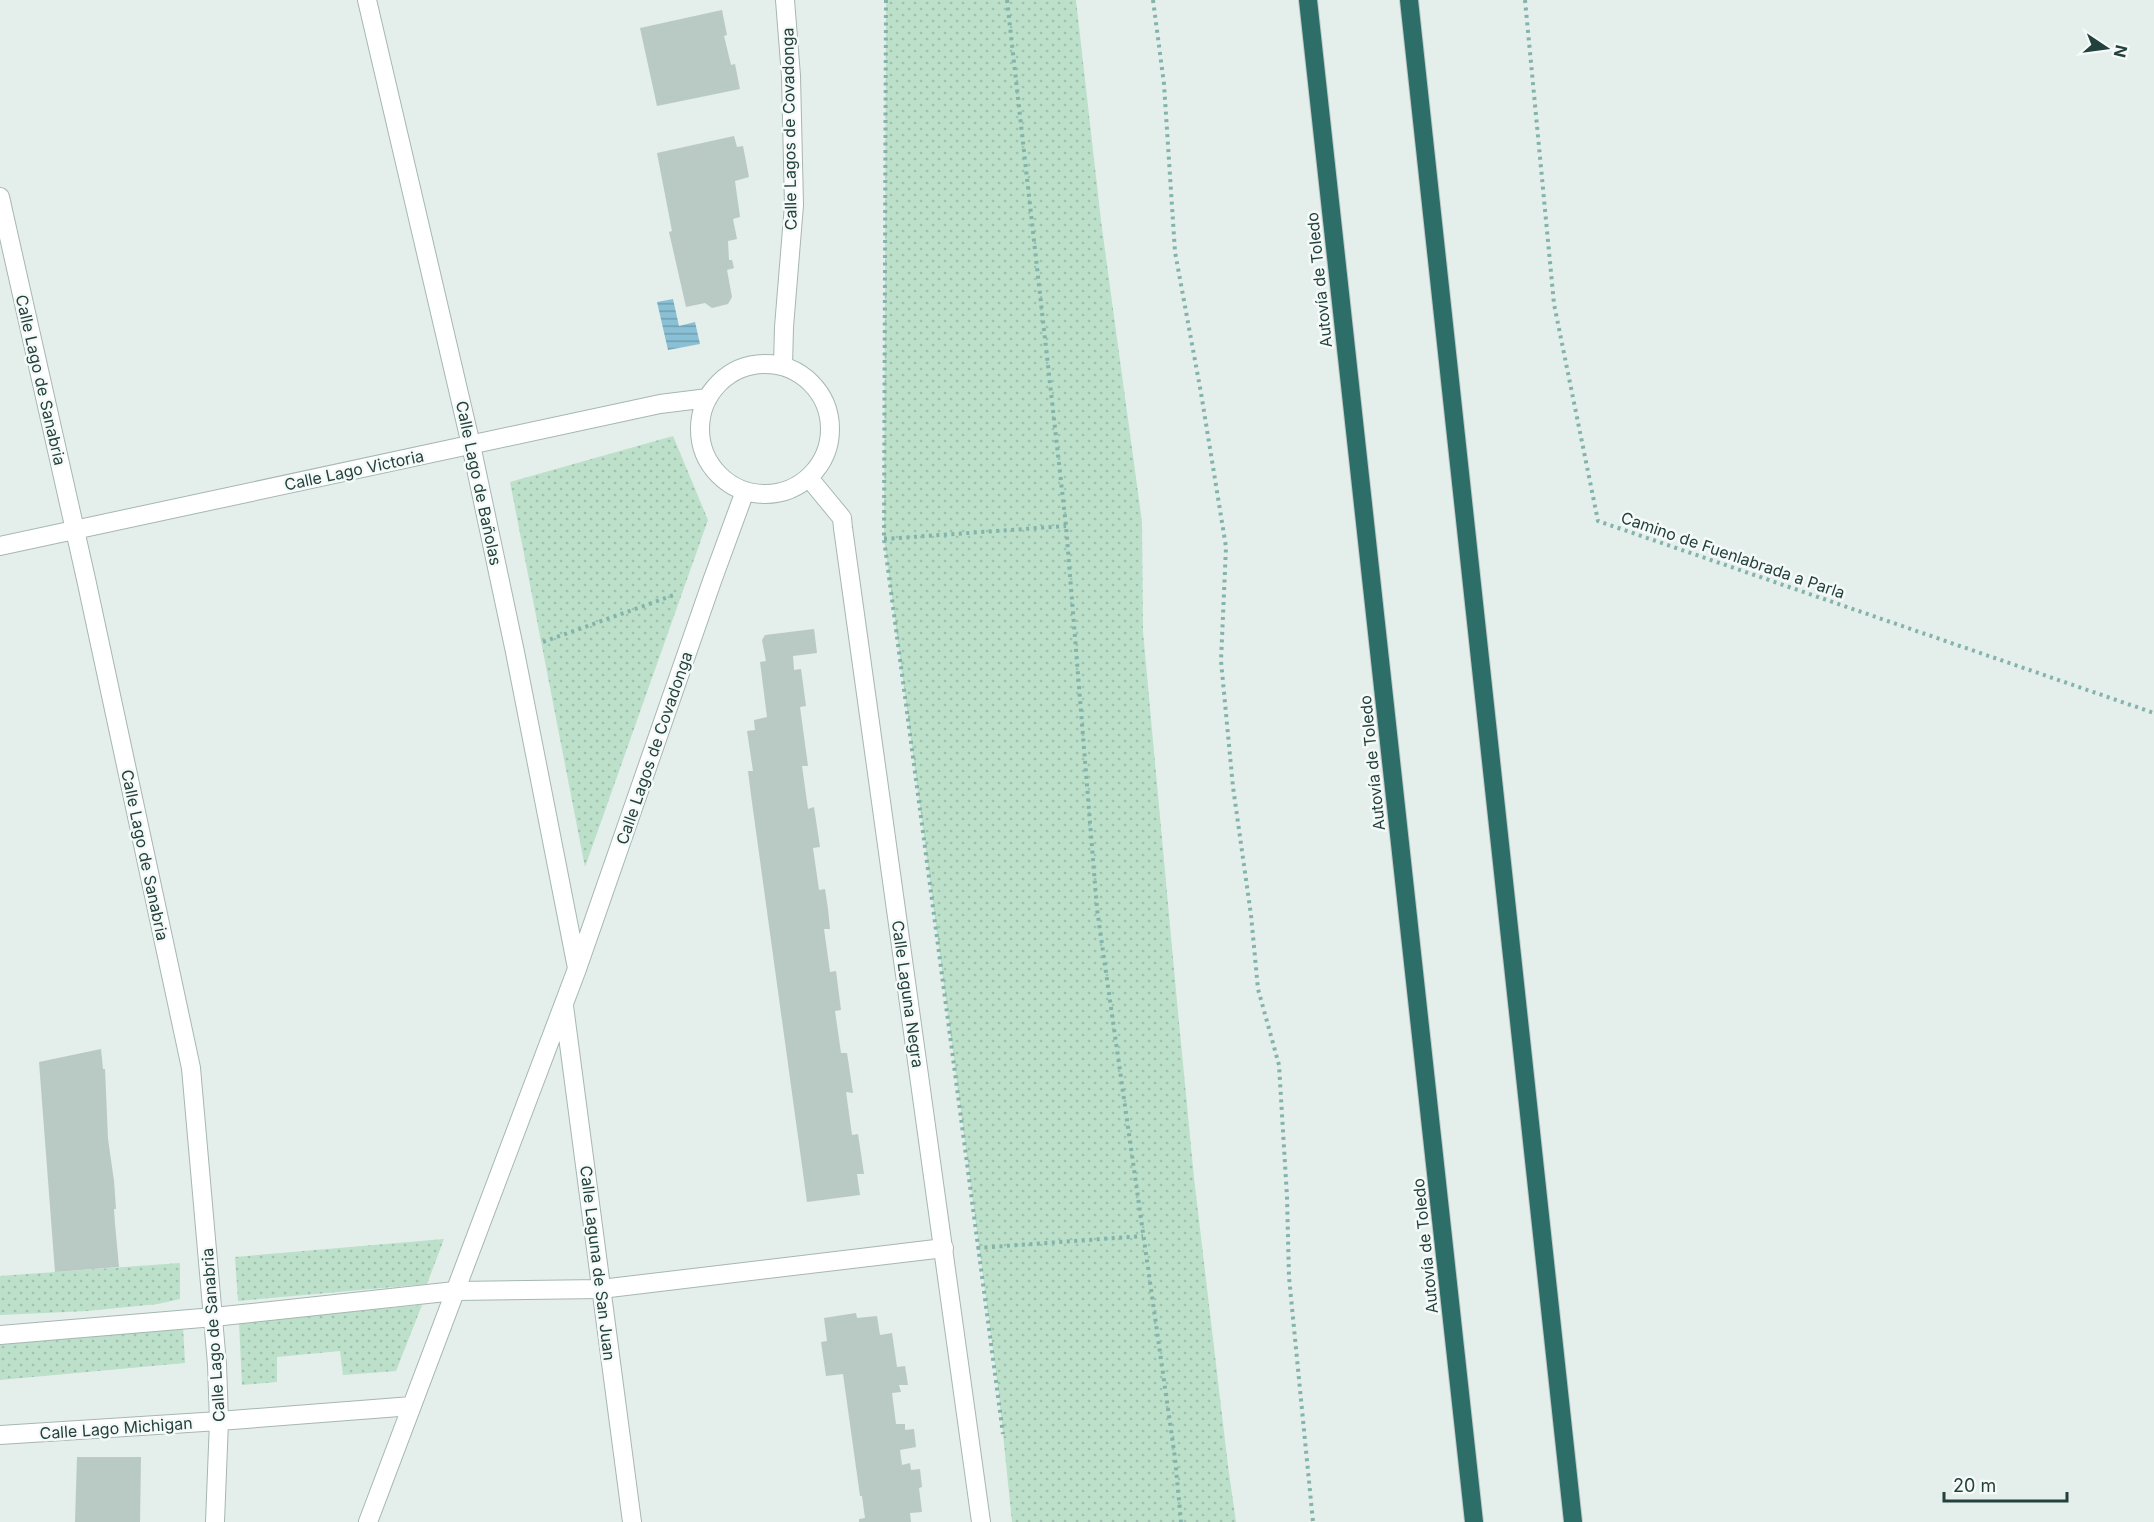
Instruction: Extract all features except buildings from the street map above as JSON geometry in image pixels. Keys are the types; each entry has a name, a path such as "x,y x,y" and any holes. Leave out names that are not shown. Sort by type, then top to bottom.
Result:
{"highway":[{"name":"Autovía de Toledo","path":"1308,0 1474,1522"},
{"path":"1409,0 1573,1522"}],"street":[{"name":"Calle Lago de Bañolas","path":"367,0 471,445 515,652 577,969"},
{"name":"Calle Lagos de Covadonga","path":"783,366 794,205 791,76 785,0"},
{"name":"Calle Lago de Sanabria","path":"0,197 191,1068 214,1317 219,1421 215,1522"},
{"path":"760,364 783,366 795,371 813,384 825,403 831,426 830,438 823,460 809,478 790,490 768,494 745,491 724,480 710,463 702,442 701,420 708,398 720,383 739,370 760,364"},
{"name":"Calle Lago Victoria","path":"0,546 660,404 708,398"},
{"name":"Calle Laguna Negra","path":"809,478 842,518 981,1522"},
{"name":"Calle Lagos de Covadonga","path":"564,1005 745,491"},
{"path":"368,1522 564,1005"},
{"name":"Calle Laguna de San Juan","path":"564,1005 632,1522"},
{"path":"0,1335 214,1317 455,1291 601,1289 944,1248"},
{"name":"Calle Lago Michigan","path":"0,1435 412,1406"}],"path":[{"path":"886,0 884,539 1004,1441"},
{"path":"1006,0 1066,526 1097,909 1175,1458 1181,1522"},
{"path":"1153,0 1164,84 1175,252 1226,548 1221,660 1233,787 1251,915 1258,989 1279,1065 1289,1277 1313,1522"},
{"name":"Camino de Fuenlabrada a Parla","path":"1525,0 1554,304 1598,521 2154,713"},
{"path":"884,539 1066,526"},
{"path":"515,652 712,581"},
{"path":"944,1248 978,1248 1143,1236"}],"green space":[{"path":"886,0 1076,0 1101,221 1142,522 1143,632 1176,991 1194,1178 1236,1522 1012,1522 999,1395 884,539"},
{"path":"673,436 708,520 585,867 510,482"},
{"path":"444,1239 427,1284 238,1301 235,1257"},
{"path":"180,1263 180,1299 158,1304 87,1311 0,1315 0,1276"},
{"path":"422,1305 396,1371 343,1375 340,1351 277,1357 277,1382 242,1385 239,1322"},
{"path":"183,1326 185,1363 0,1380 0,1343"}],"water":[{"path":"673,299 679,326 695,322 700,344 668,350 657,302"}]}
